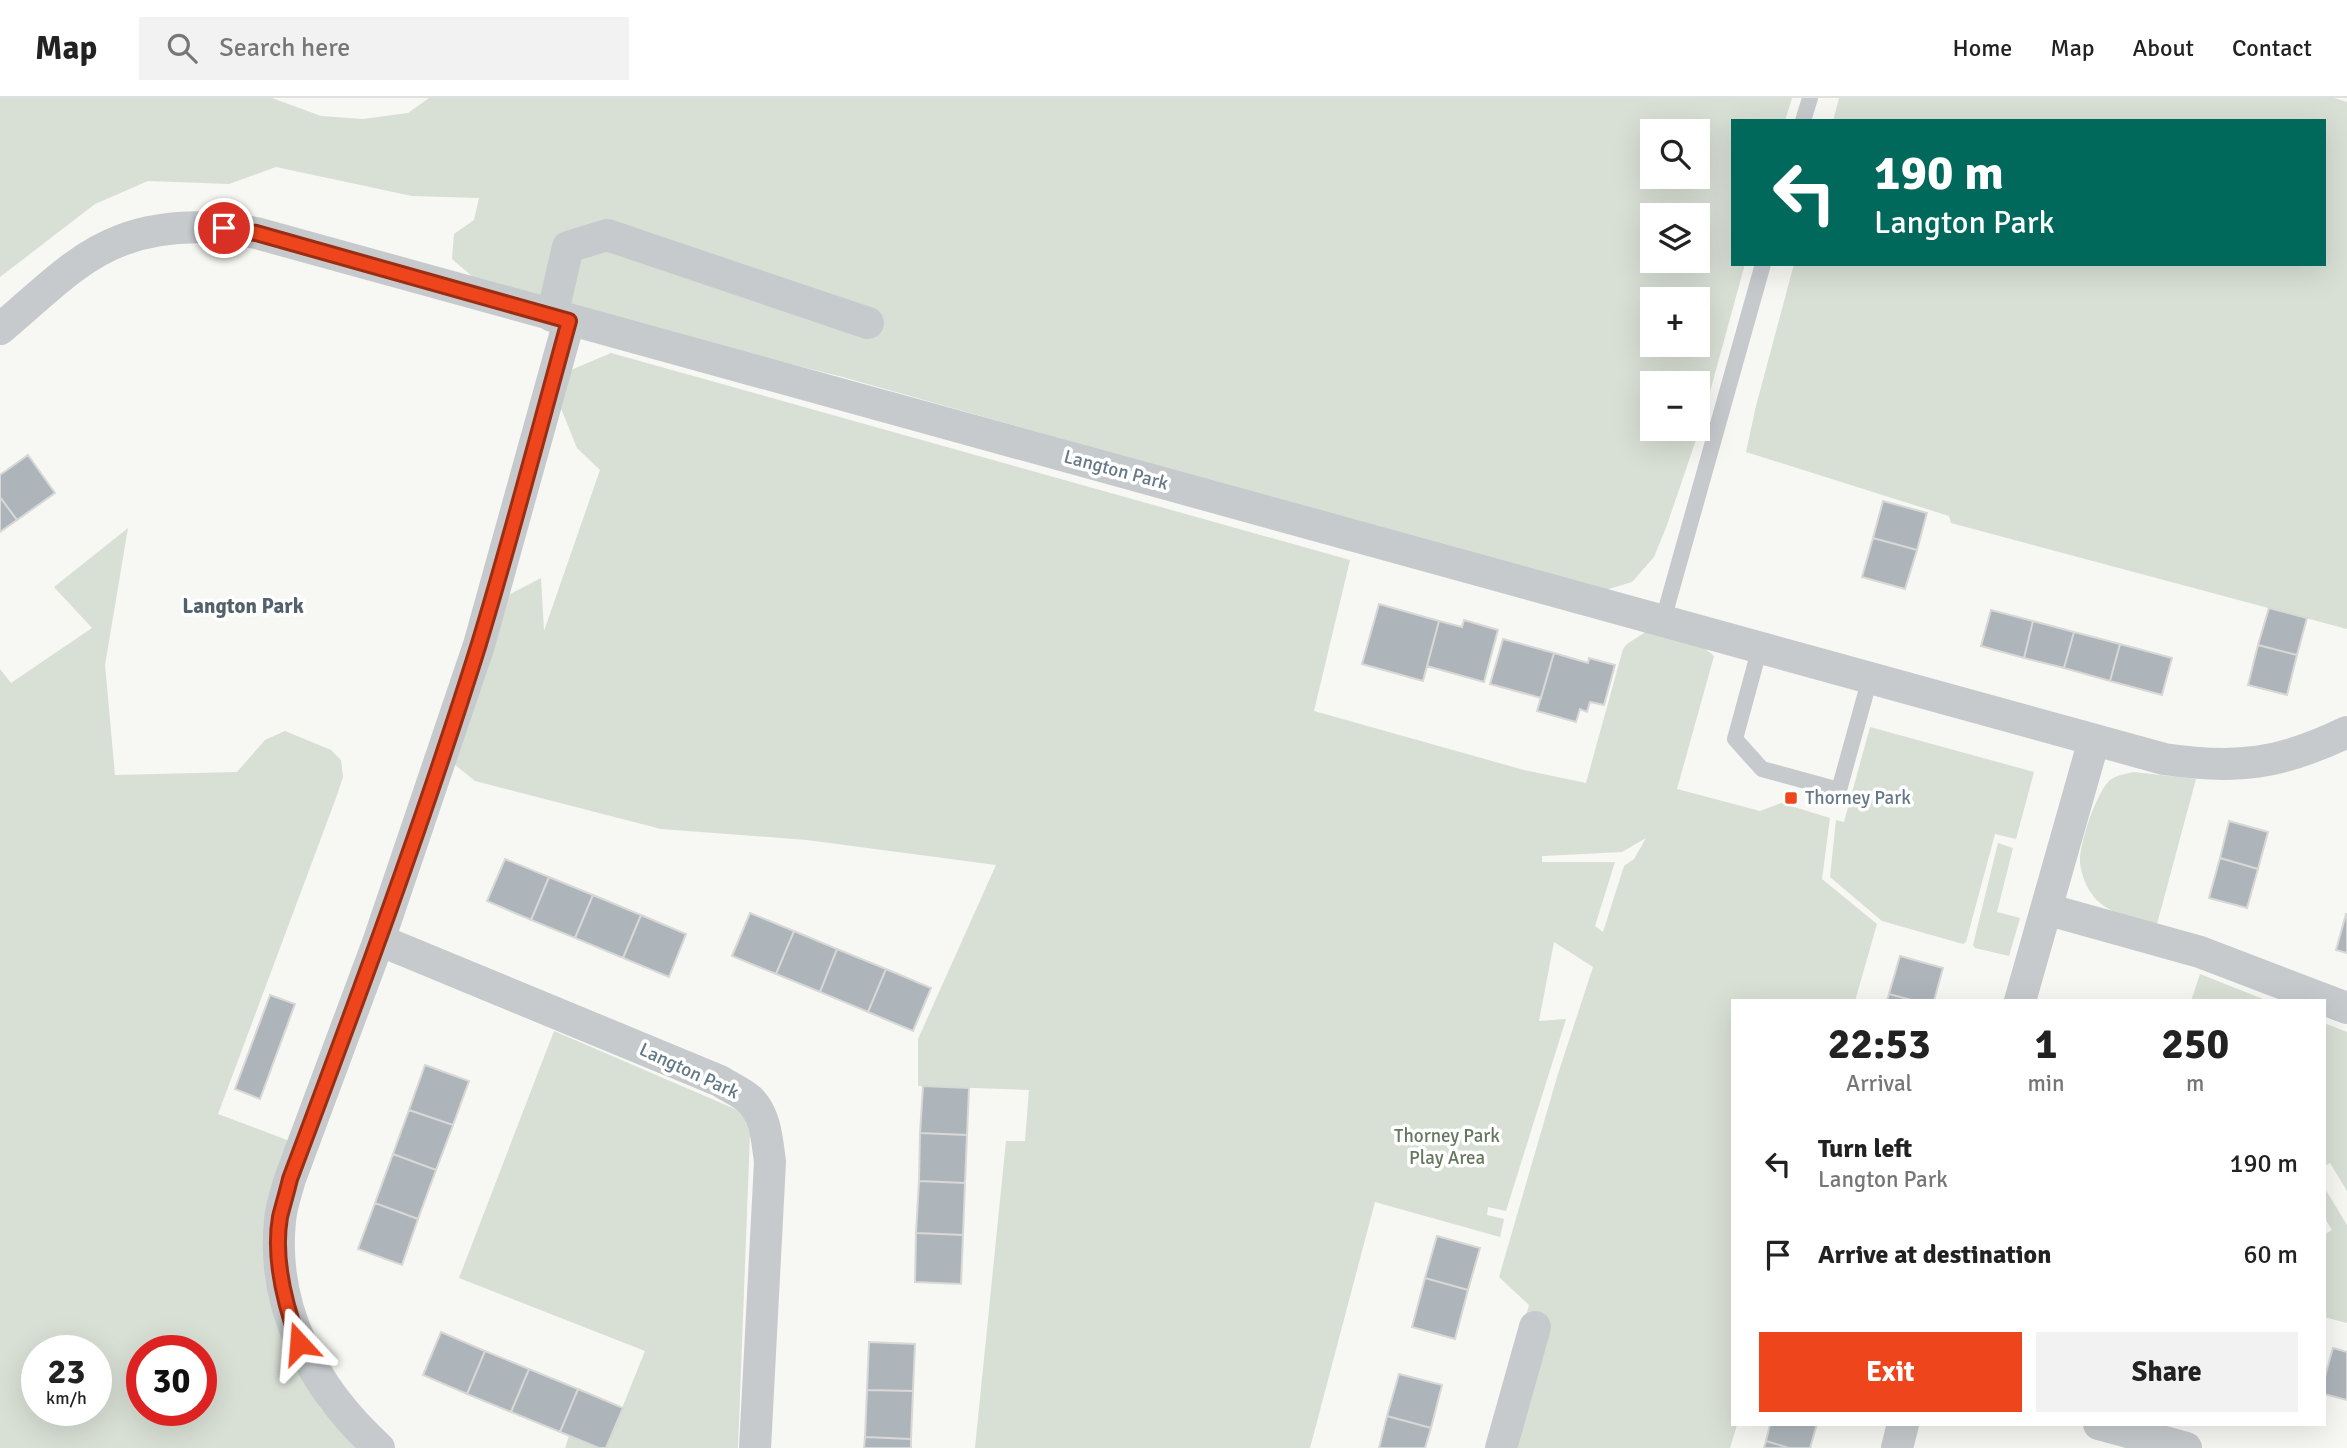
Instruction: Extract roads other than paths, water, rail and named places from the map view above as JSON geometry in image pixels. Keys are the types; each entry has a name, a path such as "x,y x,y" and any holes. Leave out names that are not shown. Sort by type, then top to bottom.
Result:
{"street":[{"name":"Langton Park","path":"0,329 47,288 90,257 121,240 180,228 224,228 256,233 1663,620"},
{"path":"379,1448 322,1385 299,1343 289,1317 279,1256 280,1220 290,1179 379,940 478,645 561,319 568,247 607,235 868,323"},
{"path":"1663,620 2164,759 2203,765 2266,762 2294,754 2347,732"},
{"path":"2021,999 2094,740"},
{"path":"2046,909 2200,952 2323,999"},
{"name":"Langton Park","path":"379,940 720,1081 749,1099 761,1117 770,1162 755,1448"},
{"path":"2326,1000 2347,1008"},
{"path":"1501,1448 1535,1327"},
{"path":"1897,1448 1902,1426"},
{"path":"2106,1426 2186,1448"}],"lane":[{"path":"1804,119 1810,98"},
{"path":"1663,620 1762,266"},
{"path":"1760,647 1735,739 1762,769 1839,790 1870,678"}],"place":[{"name":"Thorney Park","path":"1791,798"}],"district":[{"name":"Langton Park","path":"243,606"}],"park label":[{"name":"Thorney Park Play Area","path":"1447,1147"}]}
